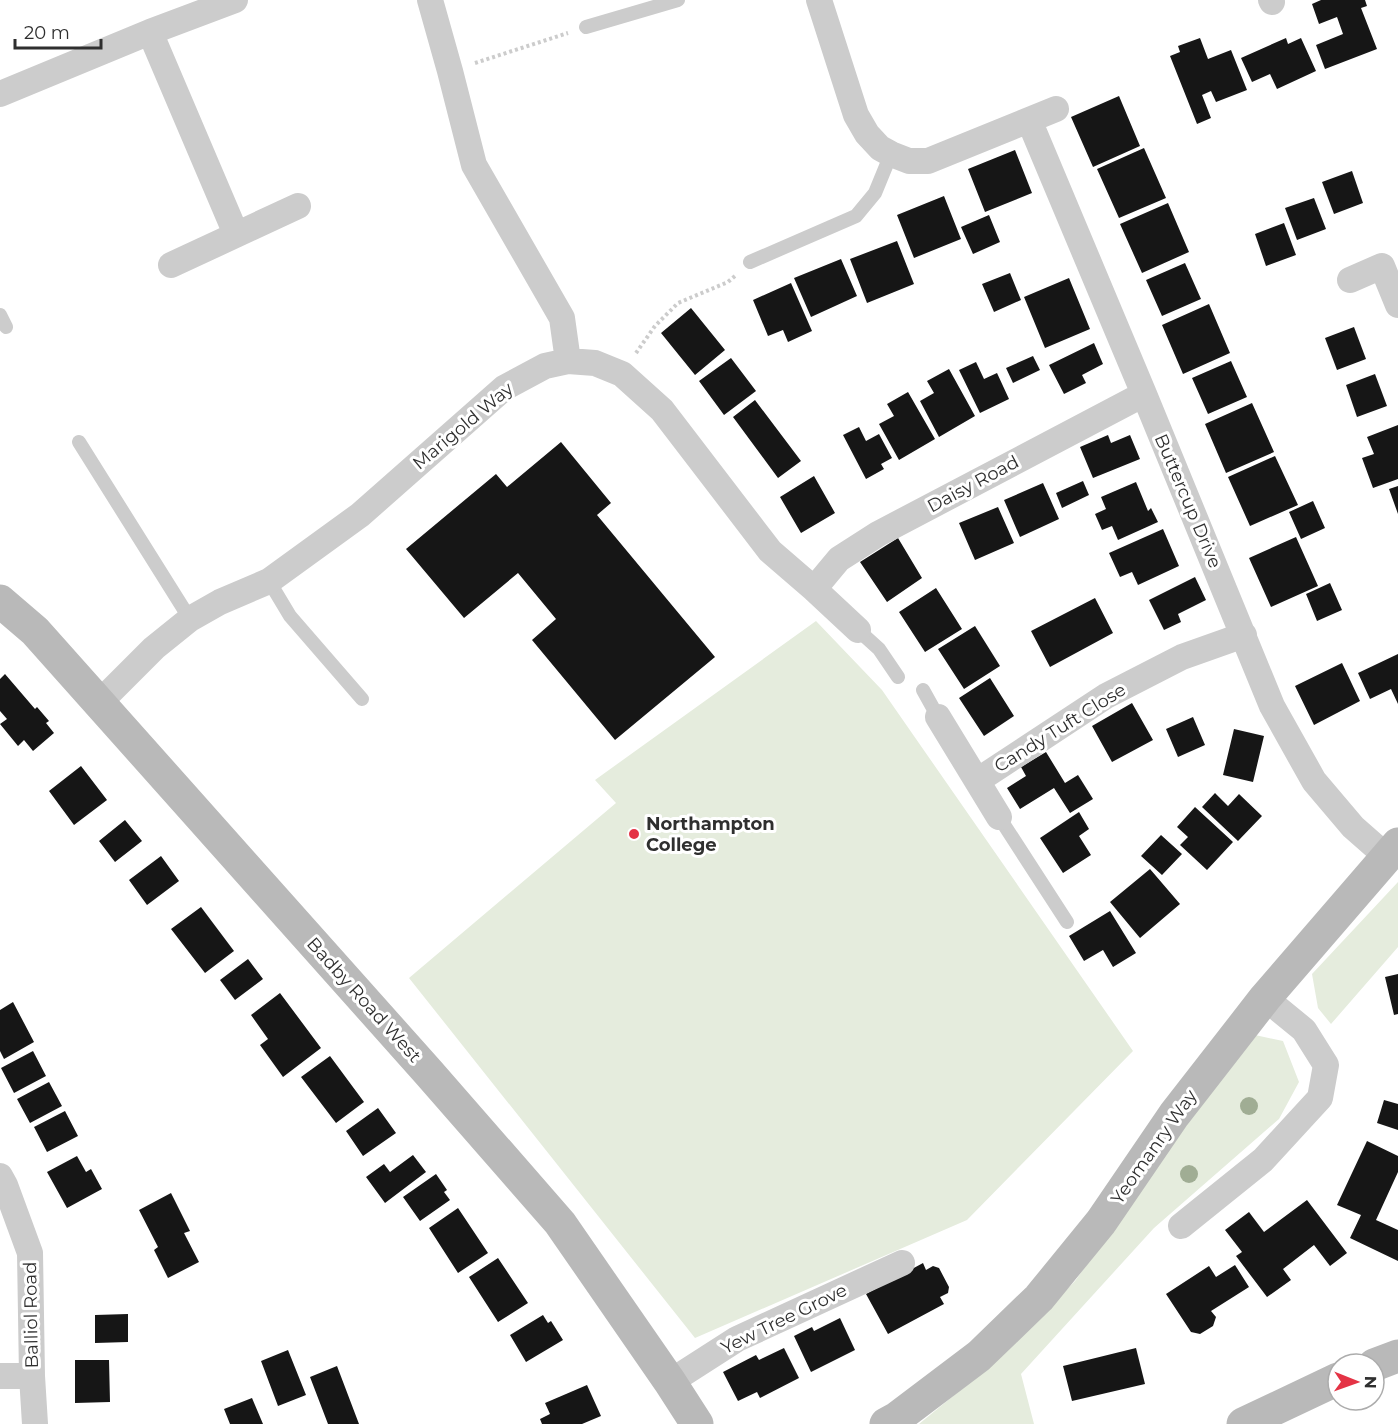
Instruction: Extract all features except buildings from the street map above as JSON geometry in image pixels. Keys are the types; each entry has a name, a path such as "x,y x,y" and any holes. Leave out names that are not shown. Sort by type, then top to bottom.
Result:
{"street":[{"path":"0,94 150,32 235,0"},
{"path":"430,0 474,165 562,318 568,361"},
{"path":"819,0 856,115 867,134 880,148 891,154 909,161 928,160 1056,110"},
{"path":"150,32 236,234"},
{"name":"Buttercup Drive","path":"1029,120 1272,706 1314,782 1353,827 1392,850"},
{"path":"171,265 298,206"},
{"path":"1350,280 1382,266 1398,305"},
{"name":"Marigold Way","path":"100,702 154,648 190,619 220,602 269,581 360,515 504,388 545,366 568,361 595,363 622,374 662,410 770,552 858,630"},
{"name":"Daisy Road","path":"814,590 840,559 878,534 1144,394"},
{"name":"Badby Road West","path":"0,601 35,631 100,702 560,1223 697,1424"},
{"name":"Candy Tuft Close","path":"977,781 1106,696 1182,657 1244,634"},
{"name":"Candy Tuft Close","path":"938,717 999,817"},
{"name":"Yeomanry Way","path":"886,1424 979,1356 1039,1298 1101,1222 1174,1115 1264,998 1392,850"},
{"path":"1181,1226 1263,1160 1320,1098 1326,1065 1304,1030 1264,998"},
{"name":"Balliol Road","path":"0,1176 30,1253 35,1424"},
{"name":"Yew Tree Grove","path":"670,1382 737,1339 902,1263"},
{"path":"0,1376 32,1376"},
{"path":"1243,1424 1326,1385"}],"lane":[{"path":"586,27 678,0"},
{"path":"750,262 855,216 876,193 891,154"},
{"path":"79,442 190,619"},
{"path":"269,581 290,616 362,699"},
{"path":"858,630 879,649 898,676"},
{"path":"923,690 938,717"},
{"path":"999,817 1067,922"}],"path":[{"path":"450,71 586,27"},
{"path":"622,374 655,326 678,303 728,282 750,262"}],"green space":[{"path":"816,621 882,690 1133,1051 967,1220 695,1338 409,978 616,803 595,780"},
{"path":"1398,882 1398,947 1331,1024 1318,1008 1312,974"},
{"path":"1255,1035 1283,1041 1299,1082 1279,1119 1154,1228 1021,1374 1034,1424 919,1424 1003,1355 1075,1281 1215,1085"}],"place":[{"name":"Northampton College","path":"634,834"}]}
